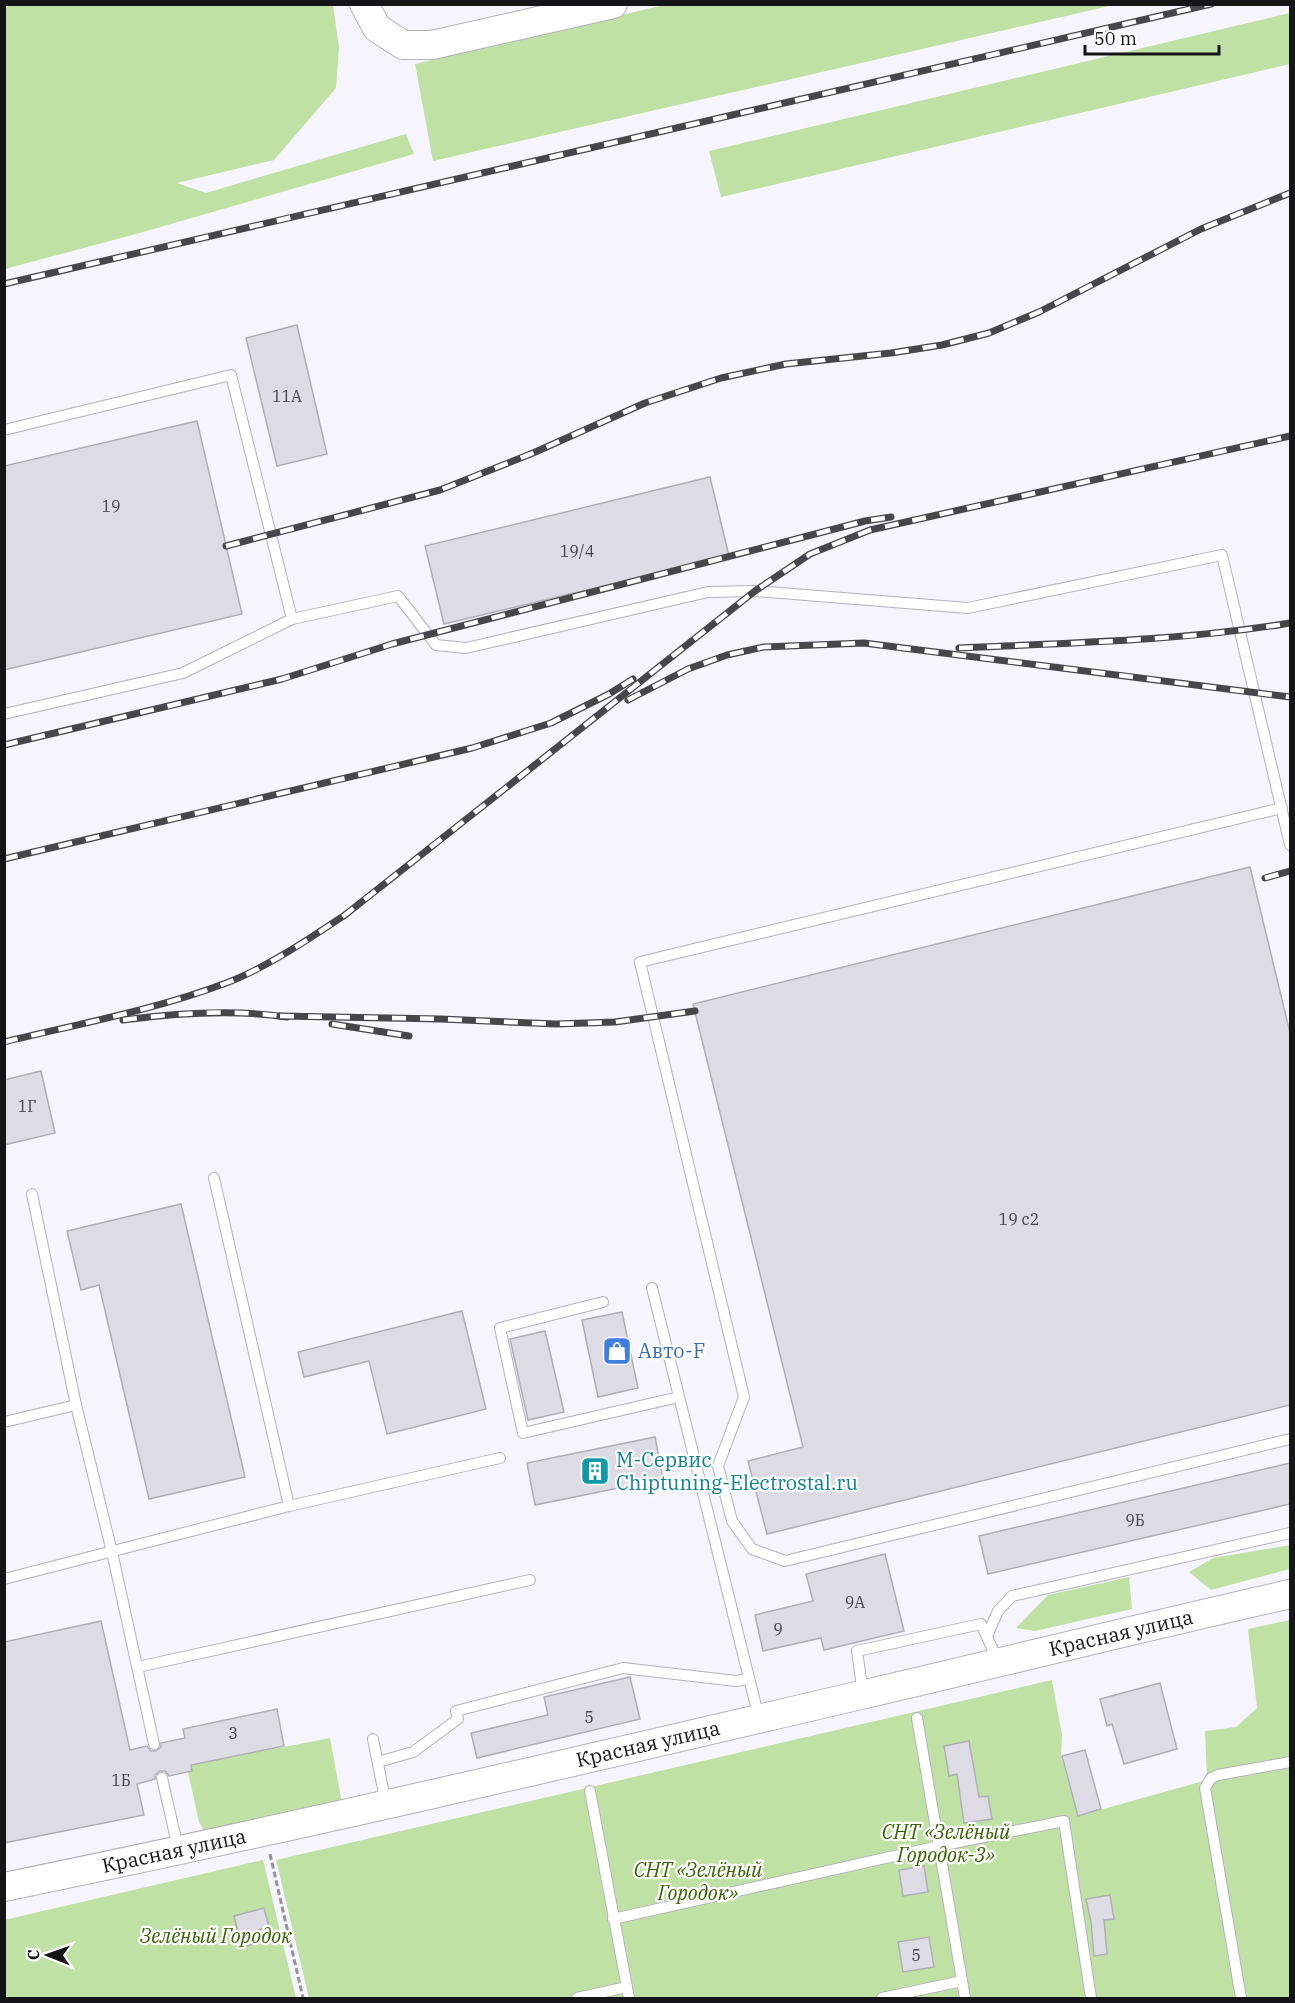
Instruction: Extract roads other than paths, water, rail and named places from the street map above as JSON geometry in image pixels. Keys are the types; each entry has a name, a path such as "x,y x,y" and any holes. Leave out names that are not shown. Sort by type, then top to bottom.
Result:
{"main road":[{"path":"364,4 377,28 403,45 432,45 613,4"},
{"name":"Красная улица","path":"4,1887 386,1804 1290,1594"}],"lane":[{"path":"4,430 231,375 292,620"},
{"path":"4,714 183,673 292,620 398,596 436,645 465,648 708,592 755,591 968,608 1222,555 1290,845"},
{"path":"1282,808 640,962 744,1397 718,1466 732,1521 752,1549 785,1561 1290,1439"},
{"path":"214,1178 289,1506"},
{"path":"32,1194 76,1405 112,1552 154,1744"},
{"path":"652,1288 759,1718"},
{"path":"603,1302 500,1328 523,1433 679,1397"},
{"path":"4,1422 76,1405"},
{"path":"4,1579 289,1506 500,1458"},
{"path":"987,1636 998,1611 1012,1596 1290,1533"},
{"path":"138,1667 530,1580"},
{"path":"863,1695 857,1651 981,1624 999,1662"},
{"path":"378,1762 413,1752 458,1719 456,1711 623,1668 736,1681 749,1679"},
{"path":"917,1718 965,1998"},
{"path":"373,1739 386,1804"},
{"path":"1241,1998 1205,1788 1213,1776 1290,1762"},
{"path":"162,1778 178,1851"},
{"path":"577,1998 628,1993 590,1791"},
{"path":"613,1919 939,1846 1064,1821 1091,1998"},
{"path":"882,1998 962,1981"}],"railway":[{"path":"4,284 1211,4"},
{"path":"226,546 440,490 533,453 645,403 721,378 786,364 942,345 989,333 1039,312 1201,229 1290,193"},
{"path":"4,1042 116,1016 199,993 241,977 287,952 345,915 755,591 810,554 870,530 1290,436"},
{"path":"4,745 282,679 392,644 865,521 891,517"},
{"path":"959,648 1166,638 1290,623"},
{"path":"628,700 688,669 727,655 764,647 864,643 1290,697"},
{"path":"4,859 472,748 551,723 609,694 633,679"},
{"path":"1265,878 1290,871"},
{"path":"280,1016 556,1024 615,1022 695,1011"},
{"path":"123,1020 205,1013 246,1013 287,1017"},
{"path":"332,1024 409,1036"}],"place":[{"name":"Авто-F","path":"617,1351"},
{"name":"M-Сервис Chiptuning-Electrostal.ru","path":"595,1471"}],"park label":[{"name":"СНТ «Зелёный Городок-3»","path":"946,1844"},
{"name":"СНТ «Зелёный Городок»","path":"698,1882"},
{"name":"Зелёный Городок","path":"216,1936"}]}
